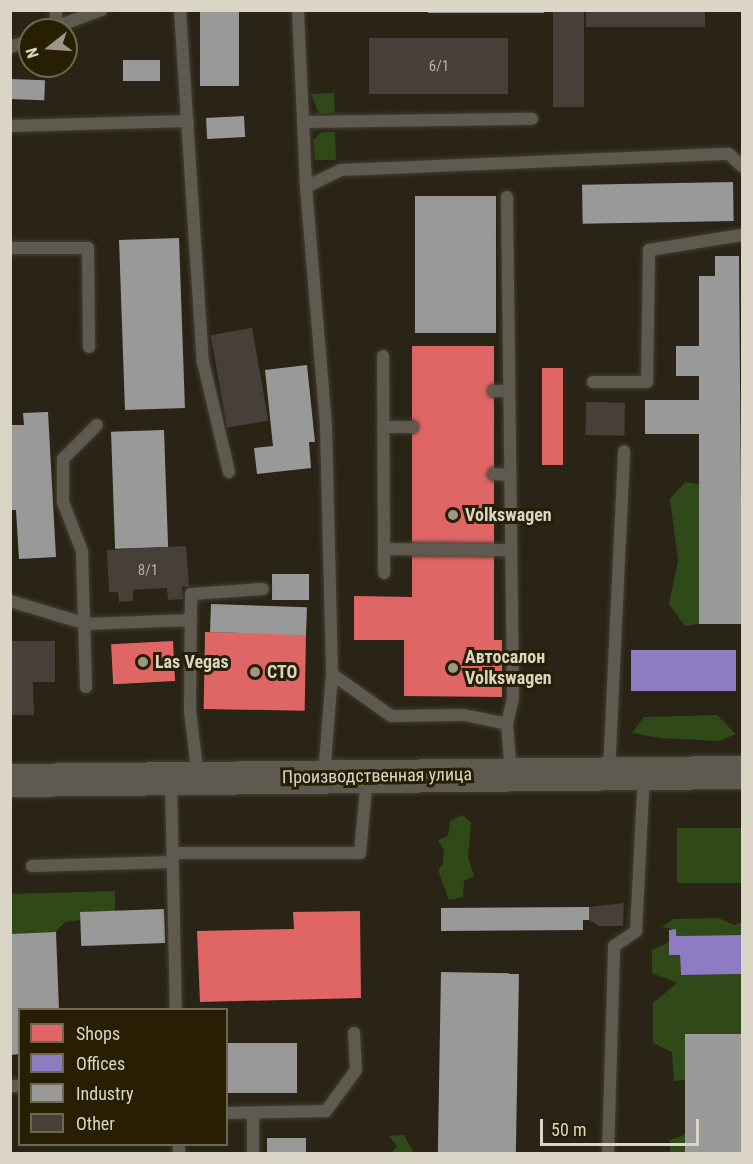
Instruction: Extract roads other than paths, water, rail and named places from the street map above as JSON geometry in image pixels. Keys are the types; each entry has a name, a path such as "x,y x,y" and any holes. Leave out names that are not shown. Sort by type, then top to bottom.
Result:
{"main road":[{"name":"Производственная улица","path":"10,780 742,772"}],"lane":[{"path":"78,18 101,10"},
{"path":"180,10 203,362 229,472"},
{"path":"298,10 306,187 326,426 332,674 324,777"},
{"path":"303,122 532,119"},
{"path":"10,126 188,121"},
{"path":"306,187 341,170 729,154 742,166"},
{"path":"507,197 513,698 507,724 512,775"},
{"path":"593,382 647,382 649,250 742,235"},
{"path":"10,248 88,249 89,347"},
{"path":"383,356 384,573"},
{"path":"494,392 509,392"},
{"path":"86,687 86,624 82,551 63,502 63,459 97,425"},
{"path":"384,428 412,428"},
{"path":"609,774 624,451"},
{"path":"494,474 510,475"},
{"path":"384,549 511,550"},
{"path":"176,1008 173,858 185,778 190,711 191,594 263,589"},
{"path":"10,601 86,624 191,620"},
{"path":"332,674 390,716 464,715 507,724"},
{"path":"608,1154 614,946 636,931 644,773"},
{"path":"32,866 173,858 360,853 367,777"},
{"path":"228,1113 326,1111 356,1070 354,1033"},
{"path":"253,1113 253,1154"}],"place":[{"name":"Volkswagen","path":"453,515"},
{"name":"Las Vegas","path":"143,662"},
{"name":"Автосалон Volkswagen","path":"453,668"},
{"name":"СТО","path":"255,672"}]}
